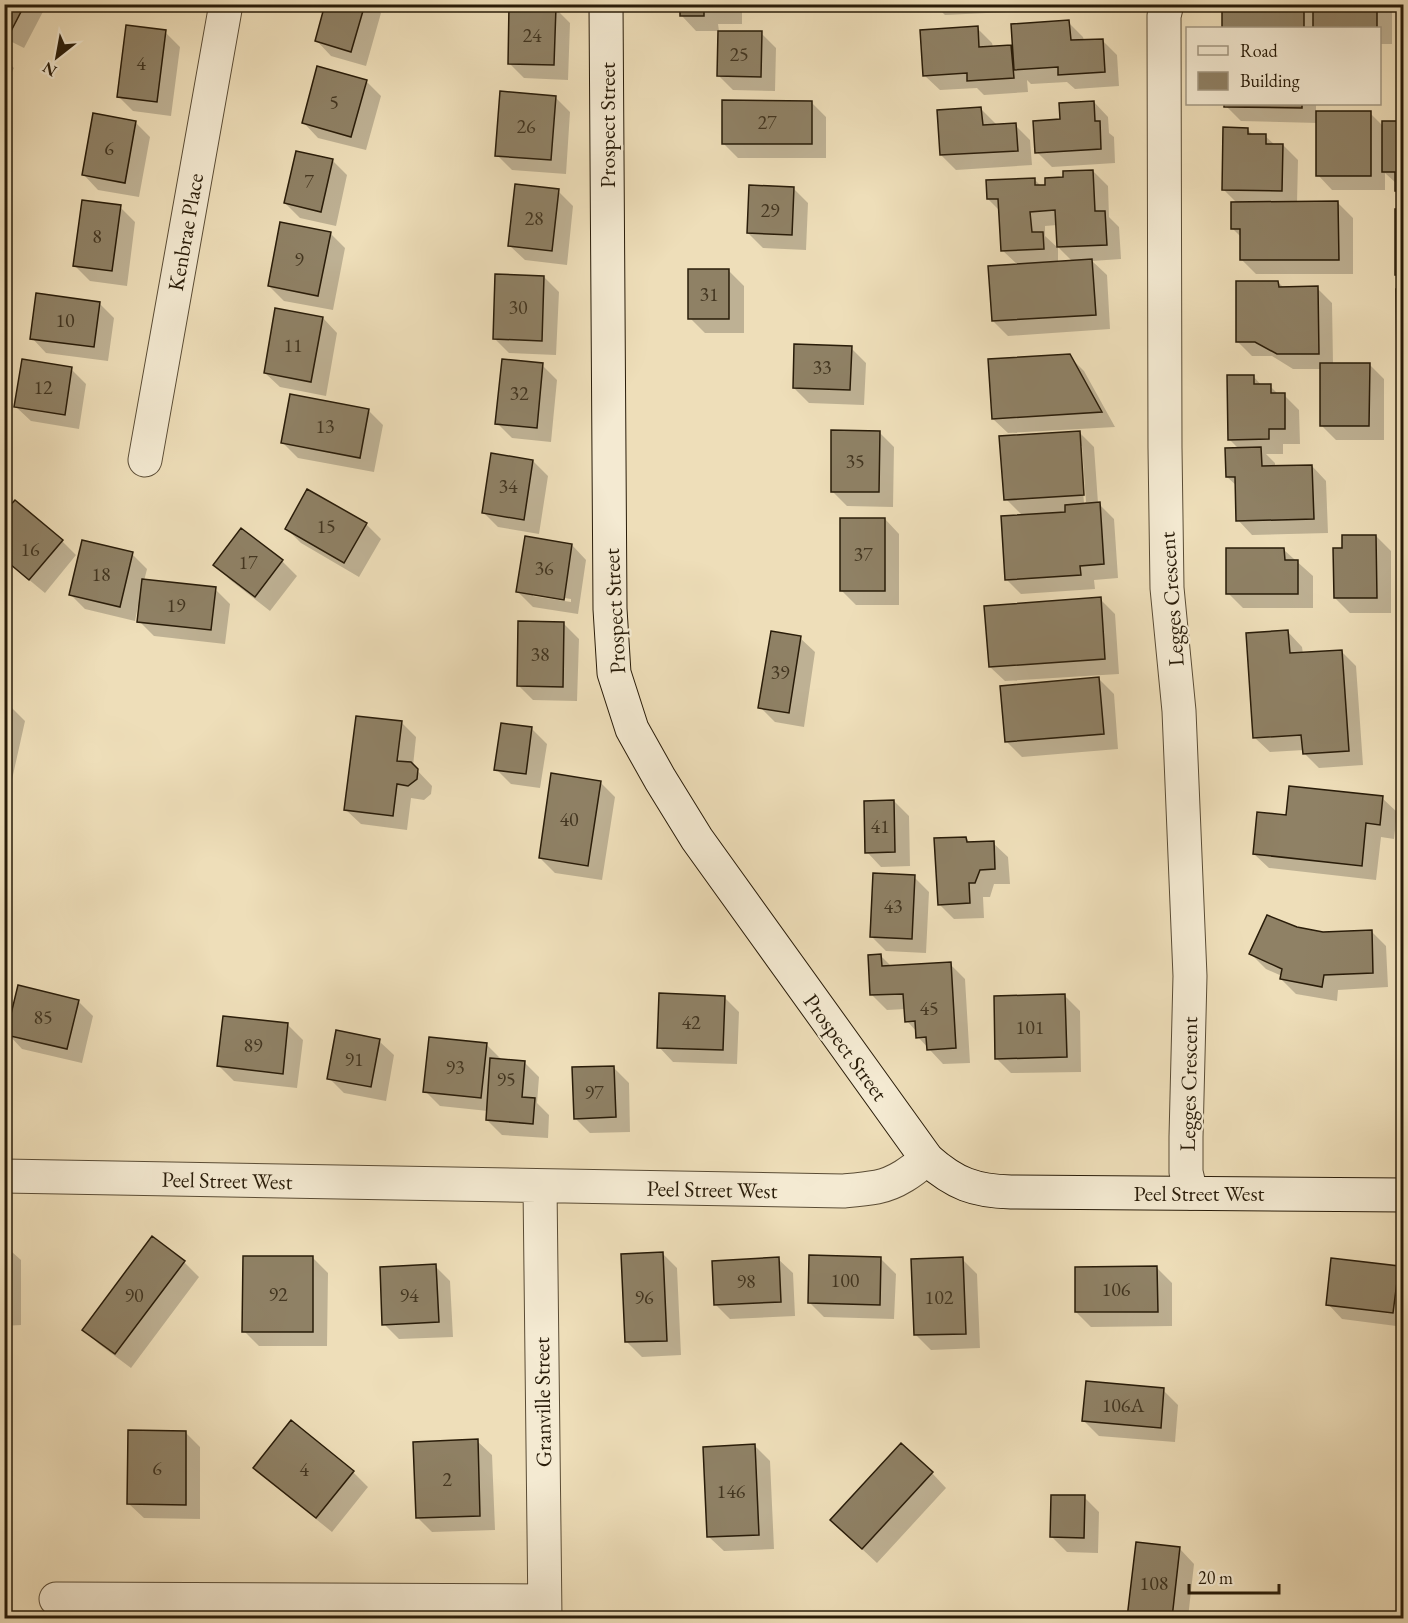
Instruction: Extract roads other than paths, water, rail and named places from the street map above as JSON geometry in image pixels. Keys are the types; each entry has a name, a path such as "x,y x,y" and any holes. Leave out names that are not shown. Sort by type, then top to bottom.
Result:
{"street":[{"name":"Kenbrae Place","path":"145,460 226,4"},
{"name":"Prospect Street","path":"606,4 610,609 614,673 632,729 697,839 927,1159"},
{"name":"Legges Crescent","path":"1167,4 1164,16 1167,588 1179,711 1190,976 1186,1172 1191,1193"},
{"name":"Peel Street West","path":"4,1176 843,1191 877,1187 893,1182 927,1159 944,1174 959,1182 996,1192 1404,1195"},
{"name":"Granville Street","path":"540,1186 545,1610"},
{"path":"56,1599 545,1610"}]}
